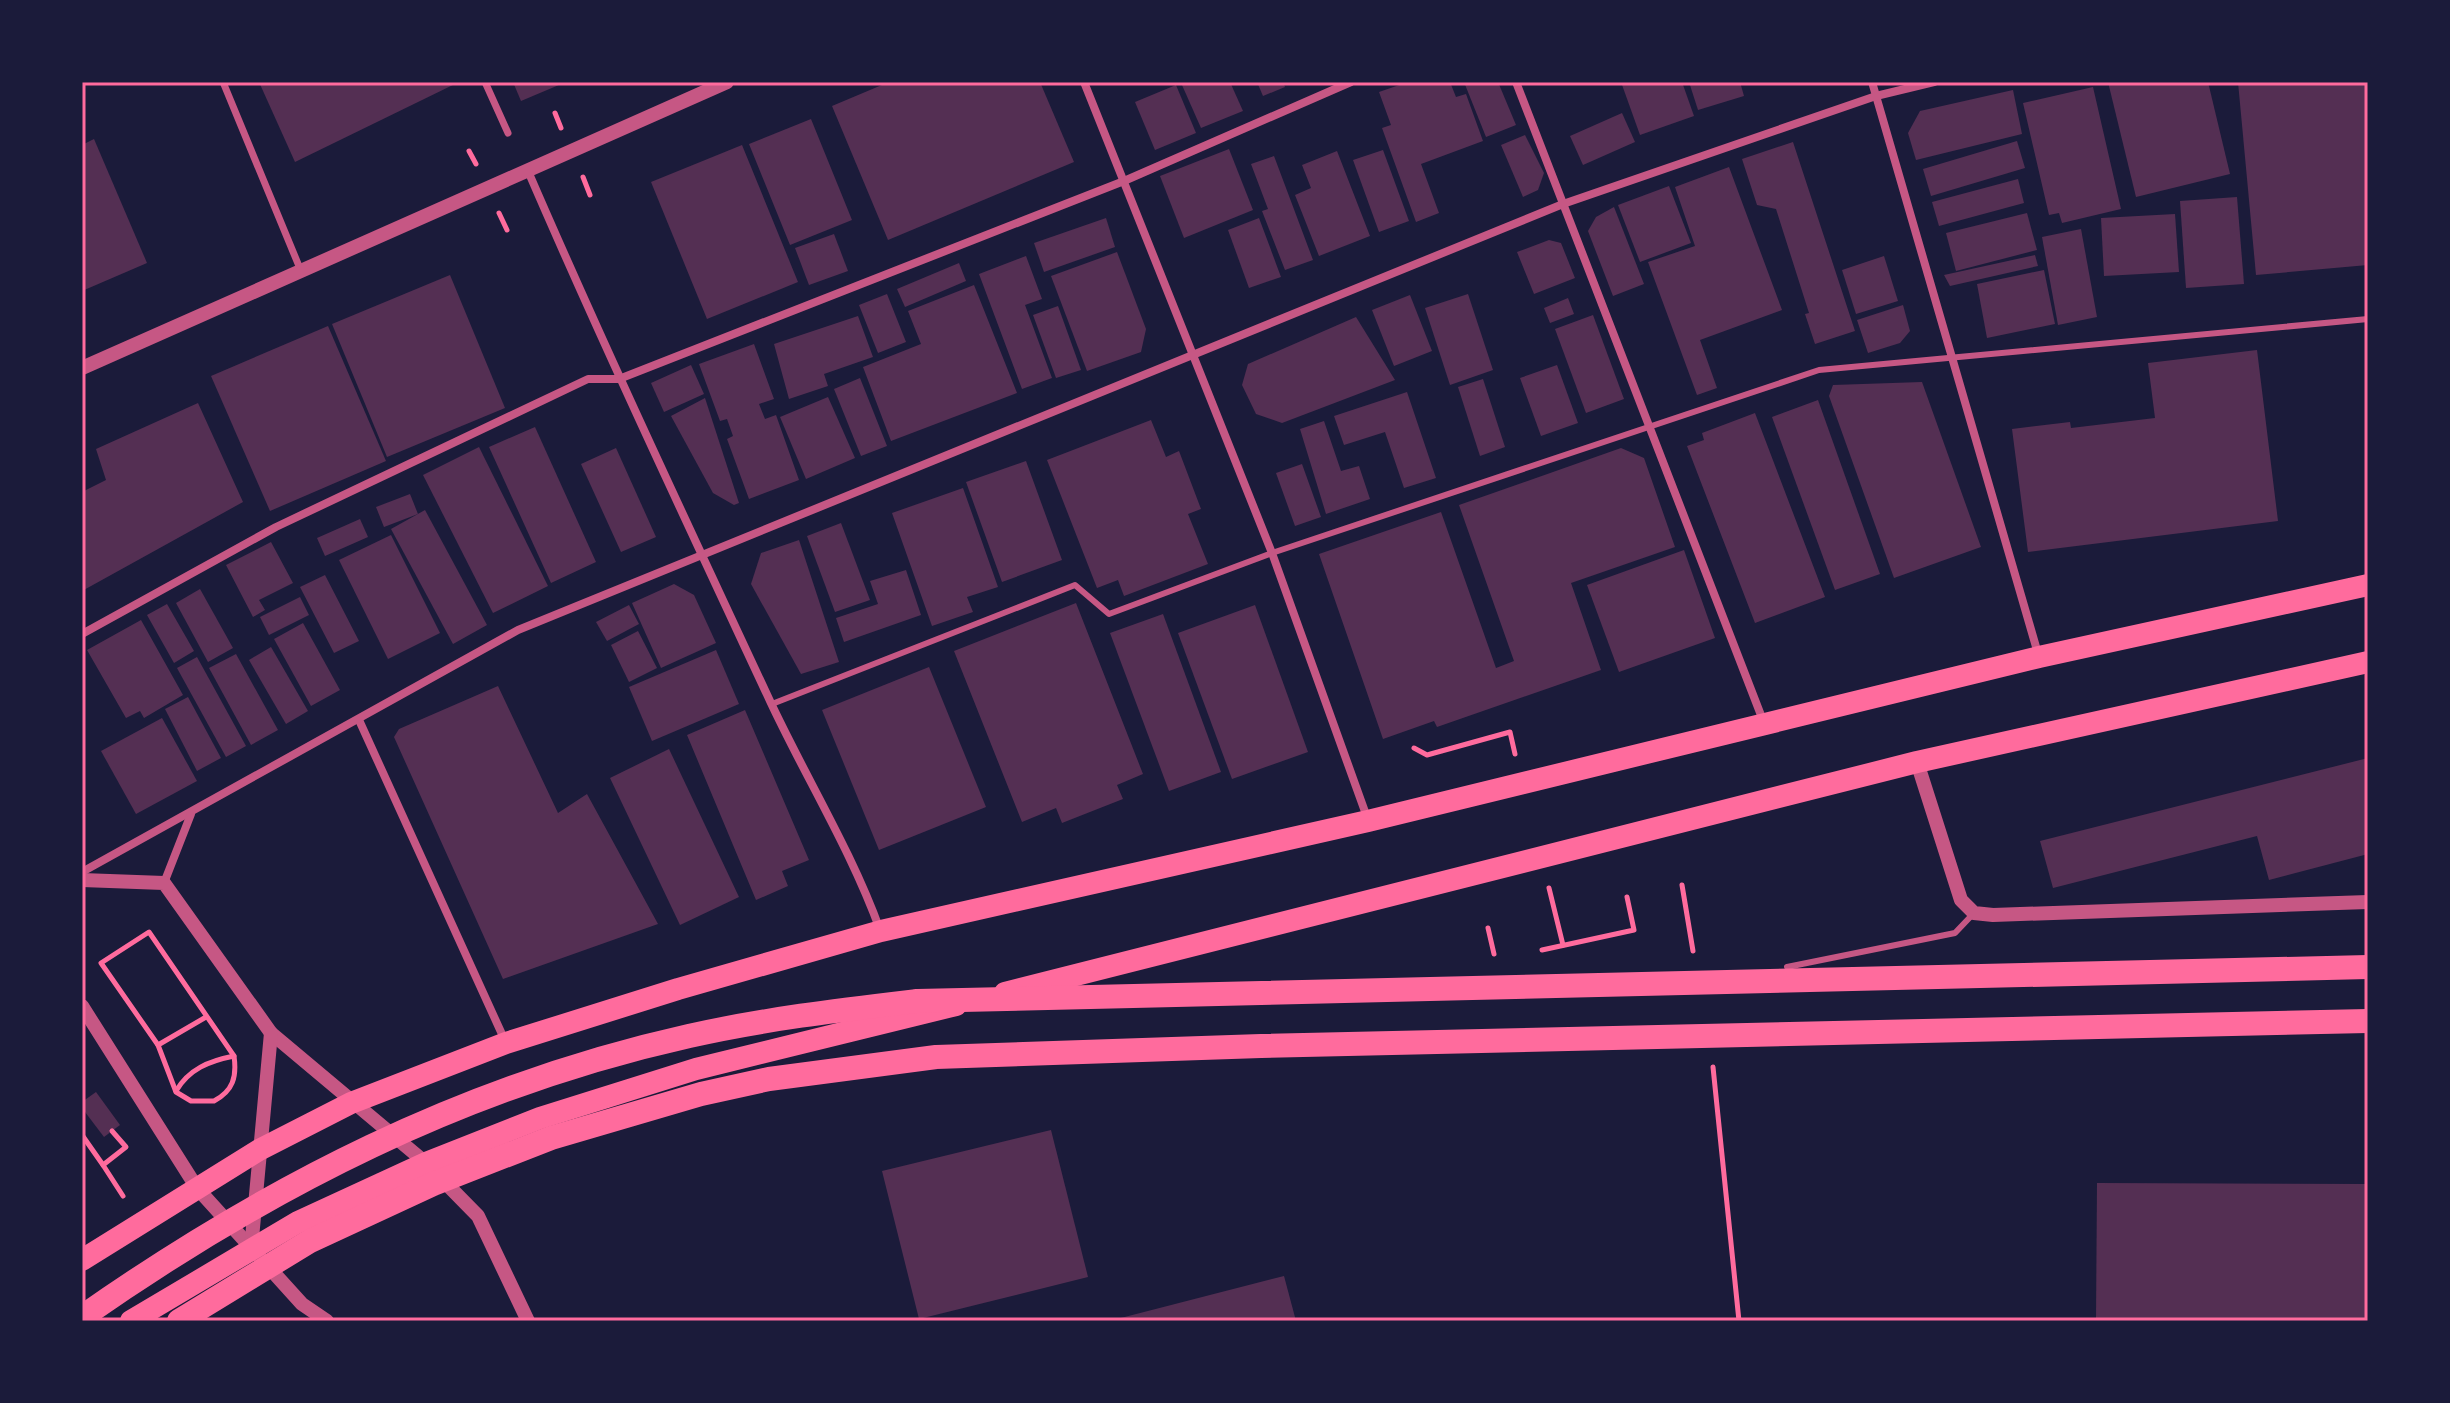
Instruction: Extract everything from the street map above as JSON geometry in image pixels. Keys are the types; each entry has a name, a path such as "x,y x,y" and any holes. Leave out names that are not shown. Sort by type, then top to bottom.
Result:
{"highway":[{"path":"82,1260 259,1150 351,1103 506,1043 881,931 1368,821 2039,657 2368,585"},
{"path":"131,1321 251,1249 426,1163 540,1118 696,1069 1917,762 2368,662"},
{"path":"82,1317 186,1245 280,1190 408,1126 527,1082 688,1036 804,1015 917,1001 2368,967"},
{"path":"179,1321 310,1241 433,1184 551,1138 701,1094 769,1079 936,1057 1261,1046 2368,1021"}],"street":[{"path":"223,82 301,271"},
{"path":"485,82 508,133"},
{"path":"82,368 727,82"},
{"path":"1084,82 1272,553 1368,821"},
{"path":"82,634 276,527 588,379 619,379 1124,181 1351,82"},
{"path":"1516,82 1764,724"},
{"path":"1872,82 2039,657"},
{"path":"82,872 518,630 1563,204 1876,96 1934,82"},
{"path":"528,171 619,379 772,704 861,877 881,931"},
{"path":"359,720 506,1043"},
{"path":"1917,762 1961,900 1974,913 1993,915 2368,902"},
{"path":"164,883 191,814"},
{"path":"82,880 164,883"},
{"path":"164,883 271,1033 426,1163 478,1216 528,1321"},
{"path":"82,1006 197,1188 302,1304 327,1321"},
{"path":"251,1249 271,1033"}],"lane":[{"path":"772,704 1075,585 1109,614 1272,553 1819,370 2368,319"},
{"path":"1787,967 1955,933 1974,913"}],"path":[{"path":"1414,748 1427,755 1510,732"},
{"path":"1682,885 1695,960"},
{"path":"1563,945 1634,930 1627,897"},
{"path":"1488,928 1496,960"},
{"path":"149,932 206,1017 234,1056 234,1079 221,1098 199,1103 176,1092 158,1045 101,963 149,932"},
{"path":"158,1045 206,1017"},
{"path":"176,1092 183,1079 199,1067 234,1056"},
{"path":"1713,1065 1739,1321"},
{"path":"82,1135 103,1165"}],"building":[{"path":"259,82 459,82 295,162"},
{"path":"513,82 566,82 521,101"},
{"path":"889,82 1040,82 1074,162 888,240 832,106"},
{"path":"1190,82 1230,82 1243,111 1201,128 1182,85"},
{"path":"1257,82 1283,82 1285,87 1263,96"},
{"path":"1408,82 1450,82 1456,97 1466,94 1483,141 1421,164 1439,213 1416,222 1382,128 1391,125 1379,92"},
{"path":"1464,82 1498,82 1516,125 1486,137"},
{"path":"1621,82 1682,82 1694,116 1640,135"},
{"path":"1689,82 1740,82 1744,96 1698,110"},
{"path":"2108,82 2208,82 2230,174 2136,197"},
{"path":"2238,82 2368,82 2368,265 2256,275"},
{"path":"1176,85 1196,133 1155,150 1135,102"},
{"path":"2093,87 2121,209 2062,223 2059,213 2049,215 2023,103"},
{"path":"2013,90 2022,134 1916,160 1908,133 1920,111"},
{"path":"1622,113 1635,142 1583,165 1570,136"},
{"path":"811,119 852,220 790,245 749,144"},
{"path":"1525,135 1544,173 1538,190 1523,197 1501,145"},
{"path":"94,139 147,263 82,291 82,145"},
{"path":"2017,141 2025,168 1931,196 1923,169"},
{"path":"1793,142 1855,331 1815,344 1805,314 1809,313 1776,209 1757,205 1742,159"},
{"path":"742,145 798,282 707,319 651,182"},
{"path":"1229,149 1253,210 1184,238 1160,176"},
{"path":"1383,150 1409,221 1379,232 1353,160"},
{"path":"1337,151 1370,236 1319,256 1295,195 1311,188 1302,165"},
{"path":"1274,156 1313,260 1285,270 1262,211 1268,209 1251,164"},
{"path":"1729,167 1782,310 1700,340 1717,388 1697,395 1648,262 1695,246 1675,187"},
{"path":"2018,179 2024,203 1939,226 1932,202"},
{"path":"1669,186 1691,243 1640,262 1618,205"},
{"path":"2237,197 2244,284 2186,288 2180,201"},
{"path":"1614,207 1644,284 1613,296 1588,231 1596,217"},
{"path":"2027,213 2037,250 1956,271 1946,233"},
{"path":"2175,214 2179,272 2104,276 2101,218"},
{"path":"1106,218 1115,247 1044,272 1034,243"},
{"path":"1259,218 1281,277 1249,288 1228,230"},
{"path":"2081,229 2097,317 2058,325 2042,237"},
{"path":"834,234 848,271 809,285 795,248"},
{"path":"1549,240 1561,243 1575,278 1534,294 1517,252"},
{"path":"1117,252 1146,329 1141,352 1087,371 1051,276"},
{"path":"2035,255 2038,266 1950,286 1944,275"},
{"path":"1026,256 1042,299 1025,305 1052,378 1022,389 979,274"},
{"path":"1884,256 1898,301 1856,314 1842,270"},
{"path":"959,263 966,281 905,307 897,289"},
{"path":"2044,270 2055,324 1987,338 1977,284"},
{"path":"450,275 505,408 387,457 332,324"},
{"path":"974,285 1017,393 891,441 863,367 921,344 908,311"},
{"path":"887,294 906,342 878,353 859,305"},
{"path":"1468,294 1493,370 1450,385 1425,308"},
{"path":"1410,295 1432,351 1394,366 1372,310"},
{"path":"1568,298 1574,314 1550,323 1544,308"},
{"path":"1903,305 1910,331 1900,343 1868,353 1857,320"},
{"path":"1058,306 1081,370 1056,378 1033,315"},
{"path":"1593,315 1624,399 1586,413 1555,329"},
{"path":"858,316 873,357 824,374 828,386 789,399 774,344"},
{"path":"1356,317 1395,380 1282,423 1256,414 1242,385 1248,364"},
{"path":"328,326 386,461 270,511 211,376"},
{"path":"754,344 774,399 759,404 765,419 776,415 799,480 749,499 727,439 733,436 727,419 720,421 699,364"},
{"path":"2257,350 2278,521 2028,552 2012,429 2070,422 2071,428 2155,418 2148,363"},
{"path":"691,365 704,394 664,412 651,383"},
{"path":"1557,365 1578,423 1541,436 1520,378"},
{"path":"860,378 887,446 861,456 834,389"},
{"path":"1483,379 1505,447 1480,456 1458,387"},
{"path":"1922,382 1981,547 1894,578 1829,396 1833,385"},
{"path":"1407,392 1436,478 1404,488 1385,432 1344,445 1334,416"},
{"path":"828,397 855,458 806,479 780,417"},
{"path":"705,398 739,503 734,505 713,493 671,416"},
{"path":"1818,400 1880,574 1835,590 1772,417"},
{"path":"198,403 243,502 82,591 82,492 106,480 96,449"},
{"path":"1755,413 1825,597 1755,623 1687,446 1704,440 1702,433"},
{"path":"1151,420 1166,457 1179,451 1201,509 1188,514 1208,564 1124,596 1118,580 1097,588 1047,460"},
{"path":"1324,421 1341,471 1359,466 1370,499 1326,514 1300,429"},
{"path":"535,427 596,562 551,583 489,447"},
{"path":"479,447 548,586 493,613 423,475"},
{"path":"616,448 656,537 621,552 581,464"},
{"path":"1621,448 1644,458 1675,547 1571,583 1601,670 1437,727 1434,721 1383,739 1319,554 1441,512 1496,668 1514,661 1459,505"},
{"path":"1026,461 1062,560 1002,582 966,482"},
{"path":"1302,464 1321,517 1295,526 1276,473"},
{"path":"963,488 998,587 967,597 973,612 932,626 892,513"},
{"path":"410,494 418,514 384,527 376,507"},
{"path":"425,510 487,625 453,644 391,529"},
{"path":"360,519 368,537 325,556 317,538"},
{"path":"841,523 870,600 835,612 807,536"},
{"path":"391,535 440,633 388,659 339,560"},
{"path":"799,540 839,662 801,674 751,584 761,553"},
{"path":"271,542 293,583 259,600 265,610 253,617 226,565"},
{"path":"1684,550 1715,638 1619,672 1587,585"},
{"path":"906,570 921,615 844,642 836,618 878,604 870,581"},
{"path":"325,575 359,641 334,653 300,587"},
{"path":"674,584 694,595 716,643 661,668 632,603"},
{"path":"200,589 233,648 208,662 176,603"},
{"path":"300,597 309,615 269,635 260,617"},
{"path":"1076,603 1143,774 1117,785 1123,799 1062,823 1056,808 1022,822 954,651"},
{"path":"167,604 194,651 174,663 147,615"},
{"path":"629,605 639,624 607,641 596,622"},
{"path":"1255,605 1308,752 1232,779 1178,633"},
{"path":"1163,614 1221,772 1169,791 1110,633"},
{"path":"141,620 183,695 144,718 140,711 126,718 87,650"},
{"path":"303,623 340,690 311,706 274,639"},
{"path":"638,631 657,668 629,682 611,645"},
{"path":"271,647 308,711 286,724 249,660"},
{"path":"716,650 739,704 652,741 629,687"},
{"path":"236,654 278,730 251,745 209,668"},
{"path":"197,657 246,746 226,757 177,668"},
{"path":"929,667 986,807 879,850 822,710"},
{"path":"498,686 558,813 587,794 658,924 503,979 394,737 399,729"},
{"path":"188,697 221,758 197,771 165,709"},
{"path":"745,710 809,860 782,871 788,886 756,900 687,735"},
{"path":"162,718 197,781 136,814 101,751"},
{"path":"669,749 739,897 680,925 610,778"},
{"path":"2368,758 2368,854 2269,880 2257,836 2053,888 2040,841"},
{"path":"96,1092 120,1125 104,1137 82,1108 82,1102"},
{"path":"1051,1130 1088,1277 919,1319 882,1171"},
{"path":"2097,1183 2368,1184 2368,1321 2096,1321"},
{"path":"1284,1276 1296,1321 1113,1321 1113,1320"}]}
